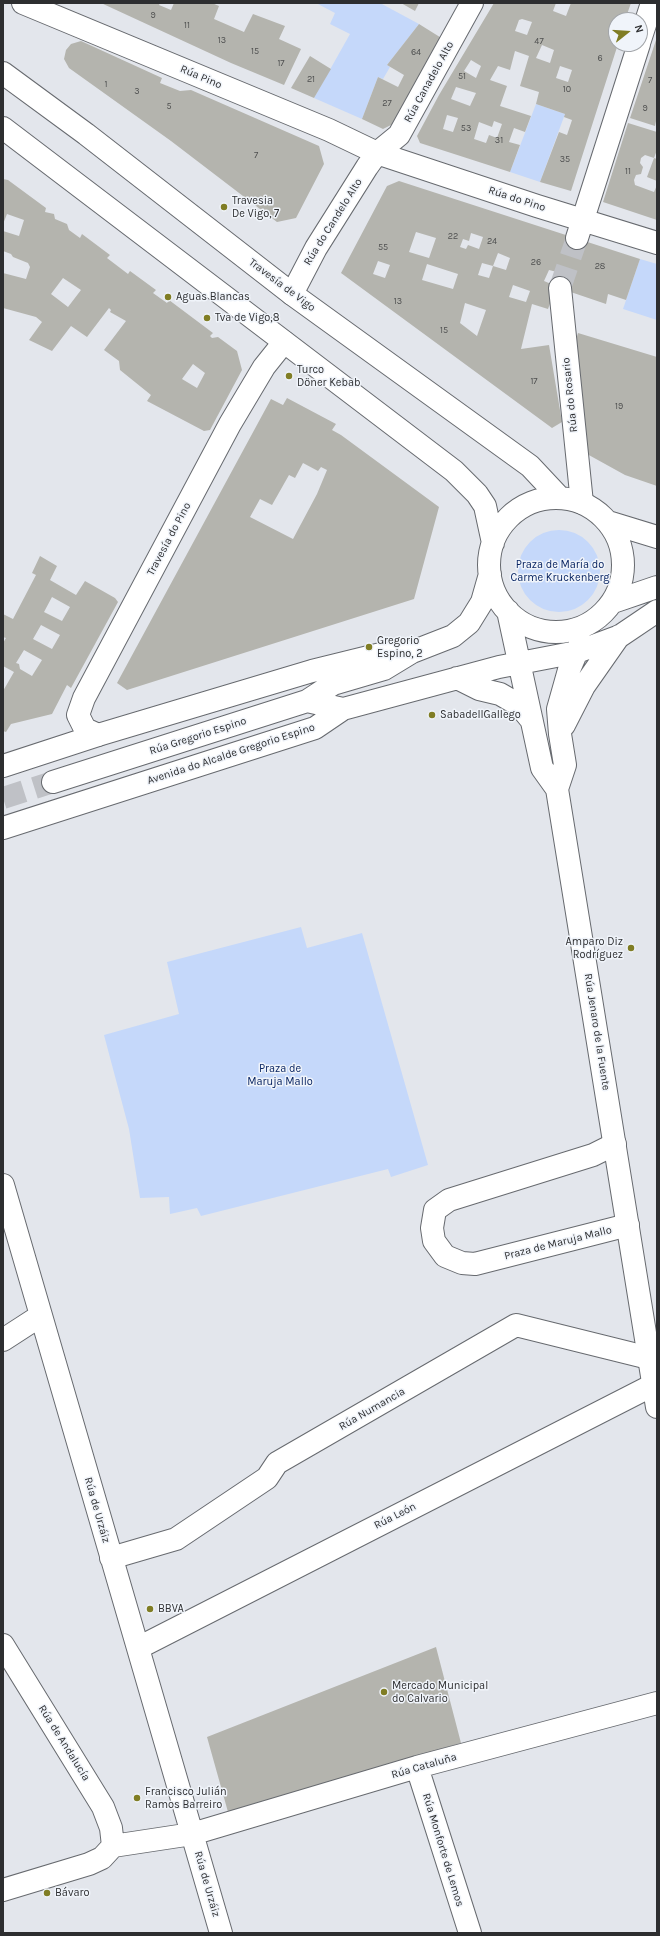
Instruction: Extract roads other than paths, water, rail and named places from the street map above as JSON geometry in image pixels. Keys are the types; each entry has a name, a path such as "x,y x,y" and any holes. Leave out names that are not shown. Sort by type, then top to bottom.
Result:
{"street":[{"name":"Rúa Pino","path":"23,3 329,130 377,153"},
{"name":"Rúa Canadelo Alto","path":"377,153 400,135 472,3"},
{"path":"648,15 652,3"},
{"path":"579,229 636,52"},
{"name":"Travesía de Vigo","path":"3,73 86,134 292,294 524,462 560,498"},
{"path":"3,128 464,481 485,506 493,543"},
{"name":"Rúa do Pino","path":"377,153 579,229 657,243"},
{"name":"Rúa do Candelo Alto","path":"292,294 316,248 377,153"},
{"name":"Rúa do Rosario","path":"560,288 582,503"},
{"name":"Travesía do Pino","path":"98,736 85,729 78,715 84,698 230,424 264,367 284,342"},
{"path":"560,498 582,503 601,514 608,522 622,547 623,575 613,602 602,614 588,625 573,630 557,632 543,631 530,627 518,620 508,611 499,600 493,588 490,574 490,553 493,543 499,530 508,519 519,509 532,502 560,498"},
{"path":"608,522 657,537"},
{"path":"307,701 334,684 384,669 412,652 453,636 470,623 482,602 490,574"},
{"path":"613,602 657,587"},
{"name":"Rúa Jenaro de la Fuente","path":"508,611 542,768 558,789 657,1407"},
{"path":"517,654 577,652 620,636 657,611"},
{"path":"558,789 565,765 558,709 569,670 588,625"},
{"path":"517,654 557,632"},
{"path":"560,734 584,686 620,636"},
{"path":"7,766 98,736 312,671 381,654 412,652"},
{"name":"Avenida do Alcalde Gregorio Espino","path":"3,828 315,728 343,709 457,678 517,654"},
{"path":"457,678 479,689 500,694 519,705 532,722"},
{"path":"307,701 343,709"},
{"name":"Rúa Gregorio Espino","path":"53,782 307,701"},
{"path":"3,809 5,812 18,819 34,818"},
{"name":"Praza de Maruja Mallo","path":"615,1144 593,1154 449,1200 435,1210 432,1228 434,1240 445,1256 462,1263 474,1264 628,1225"},
{"name":"Rúa de Urzáiz","path":"3,1185 221,1933"},
{"path":"3,1340 40,1316"},
{"name":"Rúa Numancia","path":"111,1558 176,1539 267,1478 277,1463 516,1326 649,1358"},
{"name":"Rúa León","path":"138,1648 653,1385"},
{"name":"Rúa de Andalucía","path":"3,1645 103,1807 111,1828 113,1846"},
{"name":"Rúa Cataluña","path":"192,1834 418,1767 657,1703"},
{"name":"Rúa Monforte de Lemos","path":"418,1767 470,1933"},
{"path":"3,1890 90,1864 102,1858 113,1846 192,1834"}],"tunnel":[{"path":"560,288 577,238"},
{"path":"3,798 53,782"}],"place":[{"name":"Travesia De Vigo, 7","path":"224,207"},
{"name":"Aguas Blancas","path":"168,297"},
{"name":"Tva de Vigo,8","path":"207,318"},
{"name":"Turco Döner Kebab","path":"289,376"},
{"name":"Gregorio Espino, 2","path":"369,647"},
{"name":"SabadellGallego","path":"432,715"},
{"name":"Amparo Diz Rodríguez","path":"631,948"},
{"name":"BBVA","path":"150,1609"},
{"name":"Mercado Municipal do Calvario","path":"384,1692"},
{"name":"Francisco Julián Ramos Barreiro","path":"137,1798"},
{"name":"Bávaro","path":"47,1893"}],"park label":[{"name":"Praza de María do Carme Kruckenberg","path":"560,571"}]}
